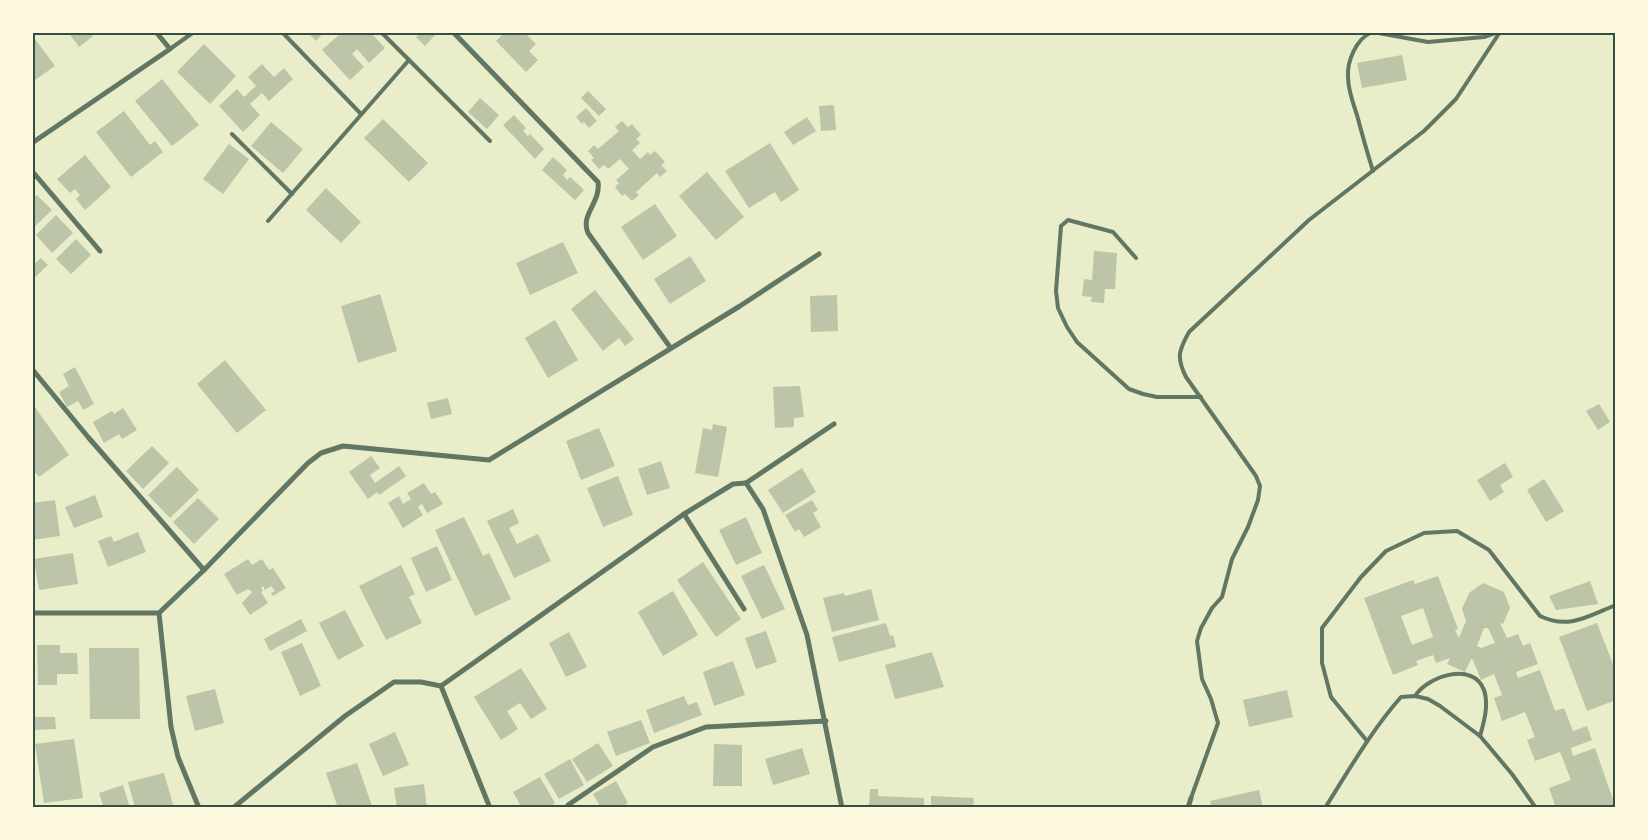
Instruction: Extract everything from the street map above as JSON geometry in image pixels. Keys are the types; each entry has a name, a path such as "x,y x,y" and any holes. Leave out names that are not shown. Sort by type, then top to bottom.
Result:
{"street":[{"path":"32,143 170,48 156,32"},
{"path":"453,32 598,182 600,192 586,220 588,233 670,347"},
{"path":"32,170 100,251"},
{"path":"32,613 159,613 204,570 308,463 321,453 343,446 489,460 670,347 740,306 819,254"},
{"path":"32,369 88,437 204,570"},
{"path":"233,808 344,716 394,682 421,682 441,686 684,514 733,484 746,483 834,424"},
{"path":"746,483 763,509 807,635 826,721 842,808"},
{"path":"684,514 744,609"},
{"path":"159,613 170,727 178,757 199,808"},
{"path":"441,686 490,808"},
{"path":"568,805 652,747 706,727 826,721"},
{"path":"1188,808 1190,798"}],"lane":[{"path":"170,48 194,32"},
{"path":"282,32 361,114"},
{"path":"382,32 490,141"},
{"path":"1373,171 1350,90 1348,76 1351,59 1359,41 1372,32 1428,42 1484,37 1499,32"},
{"path":"1190,798 1218,723 1211,699 1202,679 1197,641 1201,628 1212,608 1222,597 1232,560 1248,527 1258,500 1260,486 1256,476 1180,365 1180,349 1189,332 1310,220 1424,131 1456,99 1499,32"},
{"path":"268,221 410,60"},
{"path":"232,134 292,194"},
{"path":"1136,258 1113,232 1068,220 1061,226 1056,291 1058,308 1077,342 1130,389 1156,397 1201,397"},
{"path":"1367,741 1331,697 1322,663 1322,628 1361,577 1386,551 1424,533 1457,531 1489,550 1540,616 1553,622 1565,623 1616,605"},
{"path":"1415,696 1420,688 1446,675 1463,675 1479,682 1486,699 1486,710 1480,736"},
{"path":"1325,808 1367,741 1401,697 1415,696 1428,699 1440,706 1480,736 1512,774 1536,808"}],"building":[{"path":"68,32 91,32 93,36 79,47"},
{"path":"307,32 324,32 316,41"},
{"path":"342,32 370,32 385,48 369,63 357,49 352,54 364,67 350,80 322,50"},
{"path":"421,32 438,32 425,46 416,37"},
{"path":"505,32 524,32 536,44 529,51 538,60 526,72 496,41"},
{"path":"32,35 55,66 32,82"},
{"path":"204,44 236,76 210,104 177,72"},
{"path":"1402,55 1407,80 1362,88 1357,63"},
{"path":"262,64 274,77 284,68 293,79 269,101 262,93 250,104 260,115 243,132 219,106 237,89 244,97 256,86 248,77"},
{"path":"162,79 199,125 172,146 135,101"},
{"path":"588,91 606,109 599,116 581,98"},
{"path":"480,98 499,115 487,129 468,112"},
{"path":"834,105 836,130 821,131 819,106"},
{"path":"586,108 597,121 589,128 576,117"},
{"path":"124,111 150,145 155,141 163,152 131,177 96,132"},
{"path":"514,115 526,128 523,131 528,136 530,134 544,149 535,159 503,125"},
{"path":"807,117 816,131 793,145 784,132"},
{"path":"383,119 428,163 409,182 364,138"},
{"path":"622,121 628,127 632,124 641,135 636,139 640,143 632,150 640,159 648,152 650,155 655,151 665,162 661,165 667,171 660,177 657,173 636,192 639,195 632,201 625,194 622,196 615,187 619,183 616,180 629,169 620,159 608,169 604,165 599,169 591,160 594,158 588,151 594,145 598,149 619,131 615,127"},
{"path":"271,122 303,149 283,173 251,146"},
{"path":"770,143 799,190 781,202 775,192 749,208 725,171"},
{"path":"229,144 249,159 223,194 203,179"},
{"path":"85,155 111,187 85,210 76,199 80,195 75,189 70,193 57,179"},
{"path":"553,157 567,170 563,175 567,180 570,177 584,190 575,200 542,170"},
{"path":"707,172 744,217 716,240 679,196"},
{"path":"326,188 361,222 341,243 306,210"},
{"path":"37,195 52,210 32,229 32,199"},
{"path":"655,204 677,236 643,260 621,227"},
{"path":"56,215 73,233 52,253 36,235"},
{"path":"76,239 91,255 71,274 56,259"},
{"path":"563,242 578,273 530,295 516,263"},
{"path":"1094,251 1117,253 1115,289 1105,289 1104,303 1091,302 1092,297 1082,296 1084,279 1092,280"},
{"path":"690,256 706,281 670,304 654,279"},
{"path":"41,258 48,265 32,280 32,266"},
{"path":"595,290 634,339 625,346 619,338 603,351 571,309"},
{"path":"380,294 397,351 358,363 341,306"},
{"path":"837,295 838,331 811,332 810,296"},
{"path":"555,320 578,360 548,378 525,338"},
{"path":"225,360 266,410 237,433 197,384"},
{"path":"75,367 94,404 83,410 78,401 67,407 59,392 69,386 63,374"},
{"path":"800,386 804,417 794,418 794,427 775,428 773,387"},
{"path":"448,398 452,414 431,419 427,403"},
{"path":"32,403 69,455 39,477 32,469"},
{"path":"1599,404 1610,422 1598,430 1586,411"},
{"path":"123,408 137,430 122,439 119,434 104,443 93,422 112,411 114,414"},
{"path":"713,424 727,427 718,477 695,473 703,428 712,430"},
{"path":"599,428 615,466 581,480 566,441"},
{"path":"152,446 169,463 143,489 126,471"},
{"path":"371,456 380,468 370,475 375,483 399,466 406,476 379,495 377,492 368,499 349,472"},
{"path":"661,461 670,488 647,495 638,469"},
{"path":"1505,463 1513,477 1500,485 1504,492 1490,501 1477,480"},
{"path":"177,467 199,490 170,518 148,495"},
{"path":"802,468 816,492 783,513 768,490"},
{"path":"618,476 633,515 603,527 587,488"},
{"path":"1544,479 1564,511 1546,522 1527,490"},
{"path":"424,483 431,494 435,492 443,504 427,513 422,504 418,507 423,515 403,528 388,503 399,496 403,504 411,499 407,493"},
{"path":"95,495 103,517 74,528 65,507"},
{"path":"198,498 219,519 194,544 173,522"},
{"path":"55,500 60,536 32,540 32,503"},
{"path":"812,500 818,510 813,513 821,527 804,537 799,529 795,532 785,515"},
{"path":"513,509 519,523 509,528 517,544 538,534 551,561 514,578 487,521"},
{"path":"464,517 483,556 489,553 511,599 475,616 435,530"},
{"path":"746,517 762,553 736,565 719,530"},
{"path":"138,532 146,552 108,567 98,541 111,536 114,542"},
{"path":"437,546 452,580 426,592 411,558"},
{"path":"73,553 78,584 39,590 34,559"},
{"path":"248,559 252,565 262,559 269,570 273,568 286,588 273,596 271,593 275,591 271,586 265,590 263,586 261,587 263,591 261,592 268,603 250,615 242,603 252,592 248,589 237,595 224,574"},
{"path":"703,562 741,619 716,637 677,580"},
{"path":"401,565 415,594 409,597 422,623 386,640 359,586"},
{"path":"764,565 785,609 762,619 741,576"},
{"path":"1438,576 1458,629 1455,630 1459,638 1466,621 1462,609 1469,593 1483,583 1504,592 1510,608 1503,624 1500,623 1507,638 1518,634 1523,646 1530,643 1538,664 1516,672 1518,678 1540,670 1555,711 1564,708 1573,731 1587,726 1592,740 1571,748 1573,756 1595,748 1616,808 1556,808 1549,788 1571,780 1560,752 1535,761 1527,740 1535,737 1525,712 1502,721 1494,698 1502,695 1494,674 1481,680 1473,660 1471,659 1465,672 1447,664 1450,658 1436,663 1433,655 1416,661 1418,665 1393,675 1364,598 1413,580 1415,584","holes":["1423,608 1433,637 1412,645 1401,616","1484,628 1488,628 1495,643 1481,648 1477,646"]},
{"path":"1590,581 1598,604 1556,610 1549,596"},
{"path":"871,589 879,620 832,632 823,598 844,593 845,596"},
{"path":"673,591 698,635 663,656 638,612"},
{"path":"345,610 364,646 338,660 319,623"},
{"path":"301,619 307,631 270,651 264,639"},
{"path":"886,623 890,636 893,635 896,647 839,662 832,637"},
{"path":"1597,623 1616,672 1616,700 1587,711 1559,637"},
{"path":"766,631 777,662 756,669 745,638"},
{"path":"569,632 587,667 566,677 549,643"},
{"path":"302,643 321,686 300,696 281,652"},
{"path":"37,645 60,645 60,653 77,653 78,674 57,674 57,685 38,685"},
{"path":"89,648 139,648 140,719 90,719"},
{"path":"932,652 944,687 895,699 885,665"},
{"path":"733,661 745,695 714,706 703,672"},
{"path":"521,668 547,709 531,719 520,703 507,711 518,729 501,740 474,697"},
{"path":"215,689 224,723 195,731 186,696"},
{"path":"1287,690 1293,717 1249,727 1243,700"},
{"path":"684,696 688,705 697,702 702,715 654,733 646,710"},
{"path":"34,717 55,717 56,729 35,730"},
{"path":"641,720 650,743 616,756 607,732"},
{"path":"395,732 409,765 383,776 369,744"},
{"path":"74,739 83,798 44,803 35,744"},
{"path":"598,743 613,766 587,782 572,759"},
{"path":"714,744 742,745 742,786 713,786"},
{"path":"802,748 810,774 773,785 765,759"},
{"path":"570,759 584,785 559,799 544,774"},
{"path":"357,763 372,806 338,808 326,773"},
{"path":"164,773 174,808 135,808 128,782"},
{"path":"540,777 555,803 548,808 522,808 513,792"},
{"path":"616,781 628,803 620,808 601,808 593,794"},
{"path":"424,784 427,808 397,808 394,788"},
{"path":"123,785 130,808 104,808 99,793"},
{"path":"870,789 878,789 878,796 924,798 924,808 878,808 869,806"},
{"path":"1259,790 1263,808 1212,808 1210,801"},
{"path":"931,796 974,798 973,808 931,808"}]}
